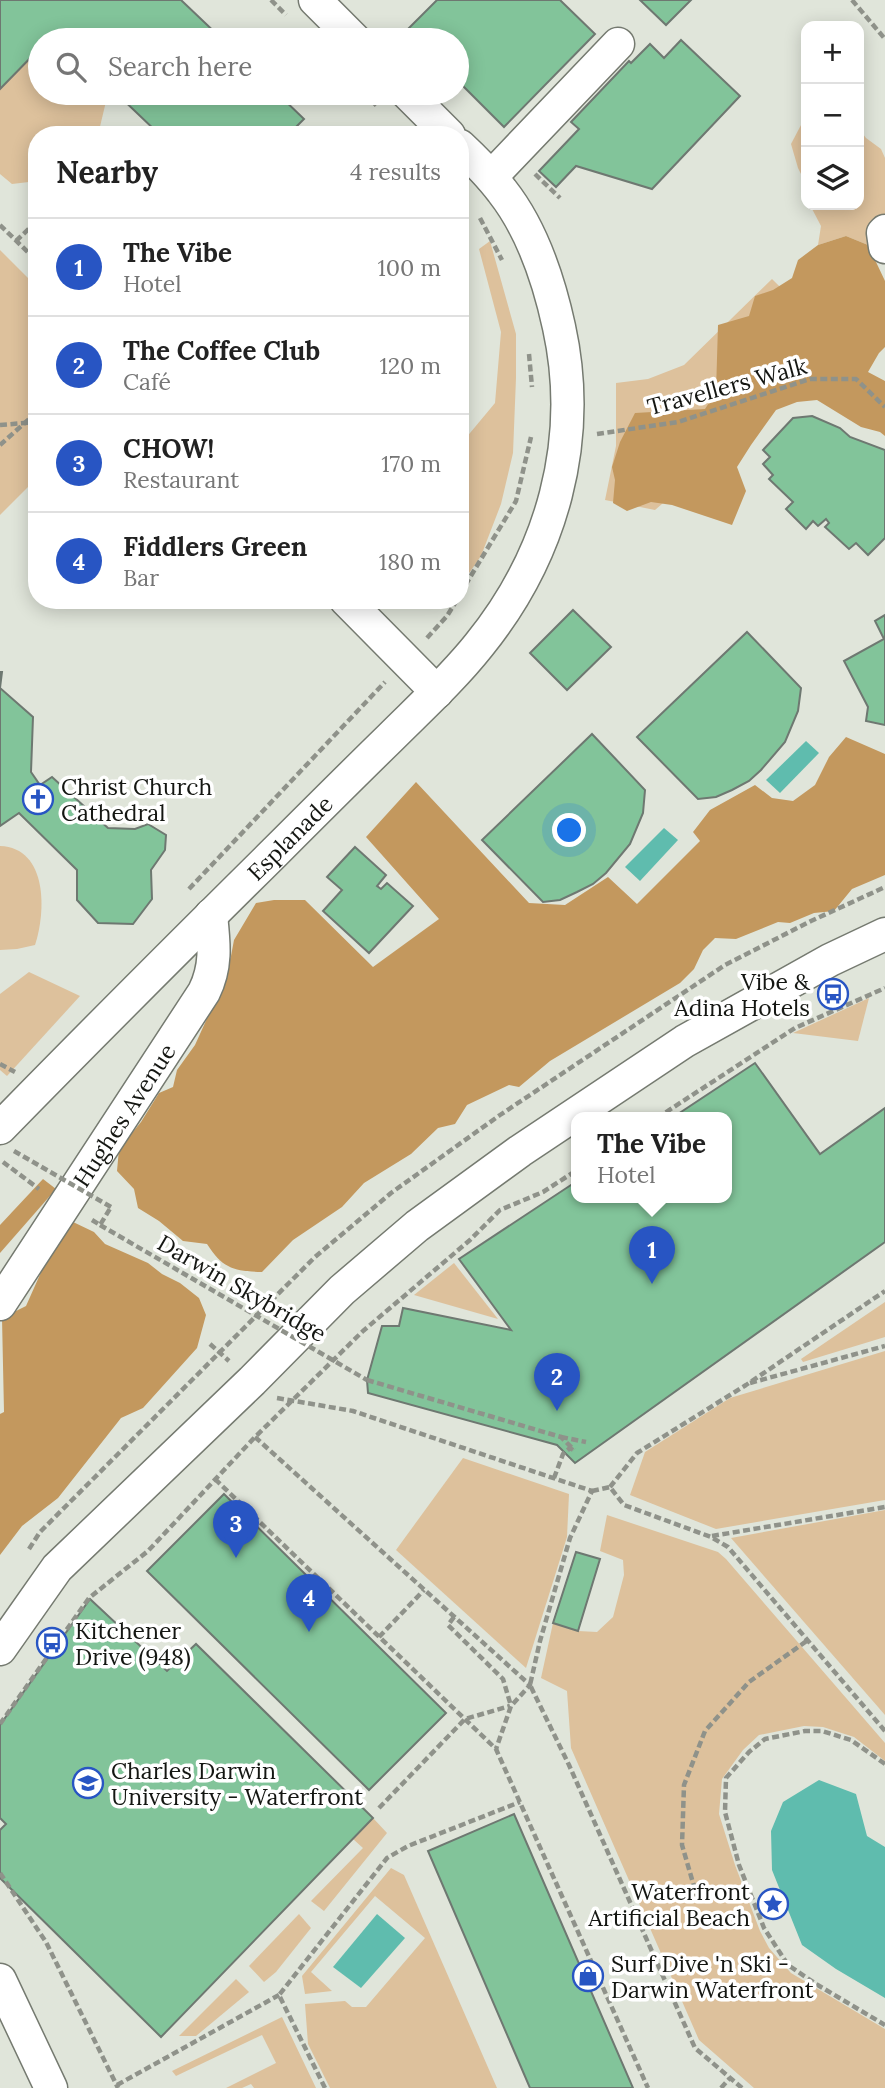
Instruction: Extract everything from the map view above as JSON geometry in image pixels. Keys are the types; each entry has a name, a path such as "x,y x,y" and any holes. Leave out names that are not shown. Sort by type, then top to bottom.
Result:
{"street":[{"path":"315,0 343,28"},
{"path":"491,177 618,44"},
{"path":"419,105 440,126"},
{"name":"Esplanade","path":"7,1140 211,915 437,692 500,617 519,589 534,559 559,488 567,439 568,404 564,350 554,305 541,265 517,212 491,177 469,155"},
{"path":"885,232 885,247"},
{"path":"355,609 437,692"},
{"name":"Hughes Avenue","path":"0,1304 204,992 213,970 214,959 211,915"},
{"path":"578,1112 685,1041 830,960 885,934"},
{"path":"0,1649 57,1568 252,1381 342,1290 417,1226 571,1117"},
{"path":"0,1980 51,2088"}],"path":[{"path":"852,0 885,39"},
{"path":"476,211 509,272"},
{"path":"0,225 28,252"},
{"path":"16,241 28,230"},
{"path":"528,350 533,391"},
{"name":"Travellers Walk","path":"567,439 678,422 810,379 856,379 885,407"},
{"path":"0,445 28,420"},
{"path":"0,425 28,423"},
{"path":"469,579 516,501 533,430"},
{"path":"418,647 452,609"},
{"path":"188,890 389,677"},
{"path":"666,1112 795,1028 885,988"},
{"path":"0,1064 16,1072"},
{"name":"Darwin Skybridge","path":"7,1140 111,1207 100,1225 367,1380 586,1443"},
{"path":"3,1162 44,1192"},
{"path":"0,1724 89,1598 148,1550 255,1437 363,1331 470,1240 500,1210 543,1192 571,1174"},
{"path":"293,1401 353,1411 592,1491 610,1487 637,1453 746,1385 885,1291"},
{"path":"210,1344 234,1364"},
{"path":"746,1385 885,1346"},
{"path":"255,1437 530,1685 569,1765 695,2048 742,2088"},
{"path":"554,1478 563,1454 570,1448 574,1450 561,1437"},
{"path":"215,1479 496,1749 648,2088"},
{"path":"610,1487 624,1504 711,1536 728,1547 885,1731"},
{"path":"496,1749 511,1706 530,1685 570,1538 592,1491"},
{"path":"711,1536 885,1507"},
{"path":"379,1637 424,1590"},
{"path":"454,1617 448,1625 503,1679 511,1706"},
{"path":"698,1900 682,1845 684,1785 705,1731 749,1682 807,1640"},
{"path":"379,1808 465,1718 511,1706"},
{"path":"885,1764 851,1740 822,1731 805,1731 765,1739 749,1752 726,1779 725,1812 739,1865 764,1928 788,1965 885,2025"},
{"path":"0,1873 46,1942 117,2086 279,1994 387,1858 408,1846 520,1802"},
{"path":"279,1994 325,2088"},
{"path":"721,2088 730,2078"}],"shaded area":[{"path":"28,60 28,105 105,105 100,126 28,126 28,182 12,184 0,174 0,89"},
{"path":"801,125 801,174 798,168 791,144"},
{"path":"864,135 881,149 885,158 885,217 879,244 868,245 846,236 818,245 821,226 813,210 864,210"},
{"path":"846,236 868,245 885,281 885,347 868,372 885,381 885,436 861,427 817,400 797,402 776,410 737,467 746,491 732,525 672,505 651,502 627,511 613,503 615,480 612,467 620,442 635,413 705,409 716,392 718,325 749,316 755,296 773,290 792,278 798,260 818,245"},
{"path":"490,241 516,334 516,378 513,453 501,504 481,556 469,573 469,434 495,403 501,332 479,249"},
{"path":"0,250 28,278 28,487 0,515"},
{"path":"772,279 885,391 793,391 655,510 605,500 616,446 616,383 648,379 684,365"},
{"path":"846,737 885,754 885,875 852,889 834,911 814,913 790,923 778,922 736,939 715,938 703,950 694,969 680,983 550,1061 519,1087 509,1085 467,1105 455,1124 438,1128 411,1154 364,1183 342,1207 293,1240 262,1272 244,1271 224,1264 207,1244 183,1241 138,1208 134,1189 117,1171 119,1149 141,1122 159,1093 173,1087 177,1070 195,1045 219,992 234,940 256,903 305,900 373,967 439,919 366,837 416,782 529,903 565,905 608,877 637,904 700,841 693,832 710,810 755,785 772,798 793,801 815,785 829,757"},
{"path":"0,846 16,849 27,858 40,884 41,916 35,945 0,950"},
{"path":"29,972 80,996 7,1076 0,1070 0,994"},
{"path":"869,998 858,1041 793,1033"},
{"path":"43,1179 56,1189 0,1253 0,1225"},
{"path":"71,1221 94,1232 105,1244 148,1263 180,1283 199,1298 206,1315 197,1348 143,1408 121,1418 58,1498 22,1526 0,1555 0,1414 4,1412 2,1318 26,1306 50,1252"},
{"path":"454,1263 498,1319 414,1295"},
{"path":"885,1302 885,1337 803,1362 801,1359"},
{"path":"885,1351 885,1500 716,1529 630,1495 645,1452 730,1398"},
{"path":"463,1458 569,1494 567,1537 526,1668 396,1550"},
{"path":"885,1510 885,1715 731,1538"},
{"path":"607,1515 718,1552 885,1743 885,1761 854,1737 823,1727 804,1726 759,1735 743,1750 722,1779 719,1814 735,1865 769,1948 791,1973 885,2029 885,2088 754,2088 699,2040 571,1748 567,1691 541,1678 553,1623 578,1631 597,1632 613,1617 624,1575 623,1560 600,1551"},
{"path":"373,1818 387,1833 324,1911 311,1901 363,1848 353,1839"},
{"path":"391,1868 404,1875 497,2088 330,2088 308,2044 305,2004 345,2001 352,2007 366,2007 425,1938 375,1896 311,1972 332,1991 305,1994 302,1976"},
{"path":"299,1914 311,1928 276,1972 264,1982 249,1966"},
{"path":"236,1979 249,1992 196,2036 179,2036"},
{"path":"282,2017 316,2088 254,2088 251,2084 242,2088 226,2088 276,2063 262,2035 176,2076 172,2071"}],"water":[{"path":"806,741 819,753 780,793 766,780"},
{"path":"664,828 678,840 640,881 625,867"},
{"path":"819,1780 856,1794 867,1836 885,1847 885,1998 802,1945 772,1870 771,1831 783,1802"},
{"path":"377,1914 405,1938 361,1988 333,1967"}],"building":[{"path":"0,0 181,0 210,28 28,28 28,60 0,89"},
{"path":"437,0 560,0 595,34 504,127 469,92 469,28 409,28"},
{"path":"640,0 691,0 666,25"},
{"path":"681,40 740,96 652,189 576,166 556,187 539,171 579,129 571,122 629,61 631,63 650,44 664,58"},
{"path":"129,105 289,105 304,119 297,126 151,126"},
{"path":"812,416 840,428 850,437 885,450 885,538 868,555 856,543 849,549 825,527 829,523 826,519 818,526 813,521 806,529 786,509 793,502 769,479 773,475 763,464 770,457 763,450 793,418"},
{"path":"573,610 611,647 567,690 530,653"},
{"path":"885,615 885,725 866,721 868,707 844,661 884,639 875,621"},
{"path":"747,632 801,688 798,711 785,742 749,781 716,797 698,799 637,737"},
{"name":"Christ Church Cathedral","path":"0,688 33,717 31,772 40,785 52,777 108,828 135,829 148,824 166,835 165,850 151,870 152,899 133,924 98,923 77,900 77,870 19,813 0,826"},
{"path":"592,734 645,790 643,813 630,844 606,873 593,884 560,900 543,902 482,840"},
{"path":"355,847 386,875 377,886 381,889 387,883 413,906 369,953 323,911 342,890 327,877"},
{"path":"755,1063 820,1154 885,1108 885,1242 575,1463 557,1445 368,1393 367,1380 382,1326 399,1326 403,1308 511,1330 459,1259 571,1185 571,1203 732,1203 732,1112 681,1112"},
{"path":"224,1494 446,1713 369,1790 147,1571"},
{"path":"576,1552 600,1559 578,1631 553,1623"},
{"path":"90,1599 167,1671 196,1644 373,1818 161,2037 0,1878 0,1830 6,1824 0,1818 0,1725"},
{"path":"514,1814 633,2088 530,2088 428,1851"}],"place":[{"name":"Christ Church Cathedral","path":"38,799"},
{"name":"Vibe & Adina Hotels","path":"833,994"},
{"name":"The Vibe","path":"652,1284"},
{"name":"The Coffee Club","path":"557,1411"},
{"name":"CHOW!","path":"236,1558"},
{"name":"Fiddlers Green","path":"309,1632"},
{"name":"Kitchener Drive (948)","path":"52,1643"},
{"name":"Charles Darwin University - Waterfront","path":"88,1783"},
{"name":"Waterfront Artificial Beach","path":"773,1904"},
{"name":"Surf Dive 'n Ski - Darwin Waterfront","path":"588,1976"}]}
